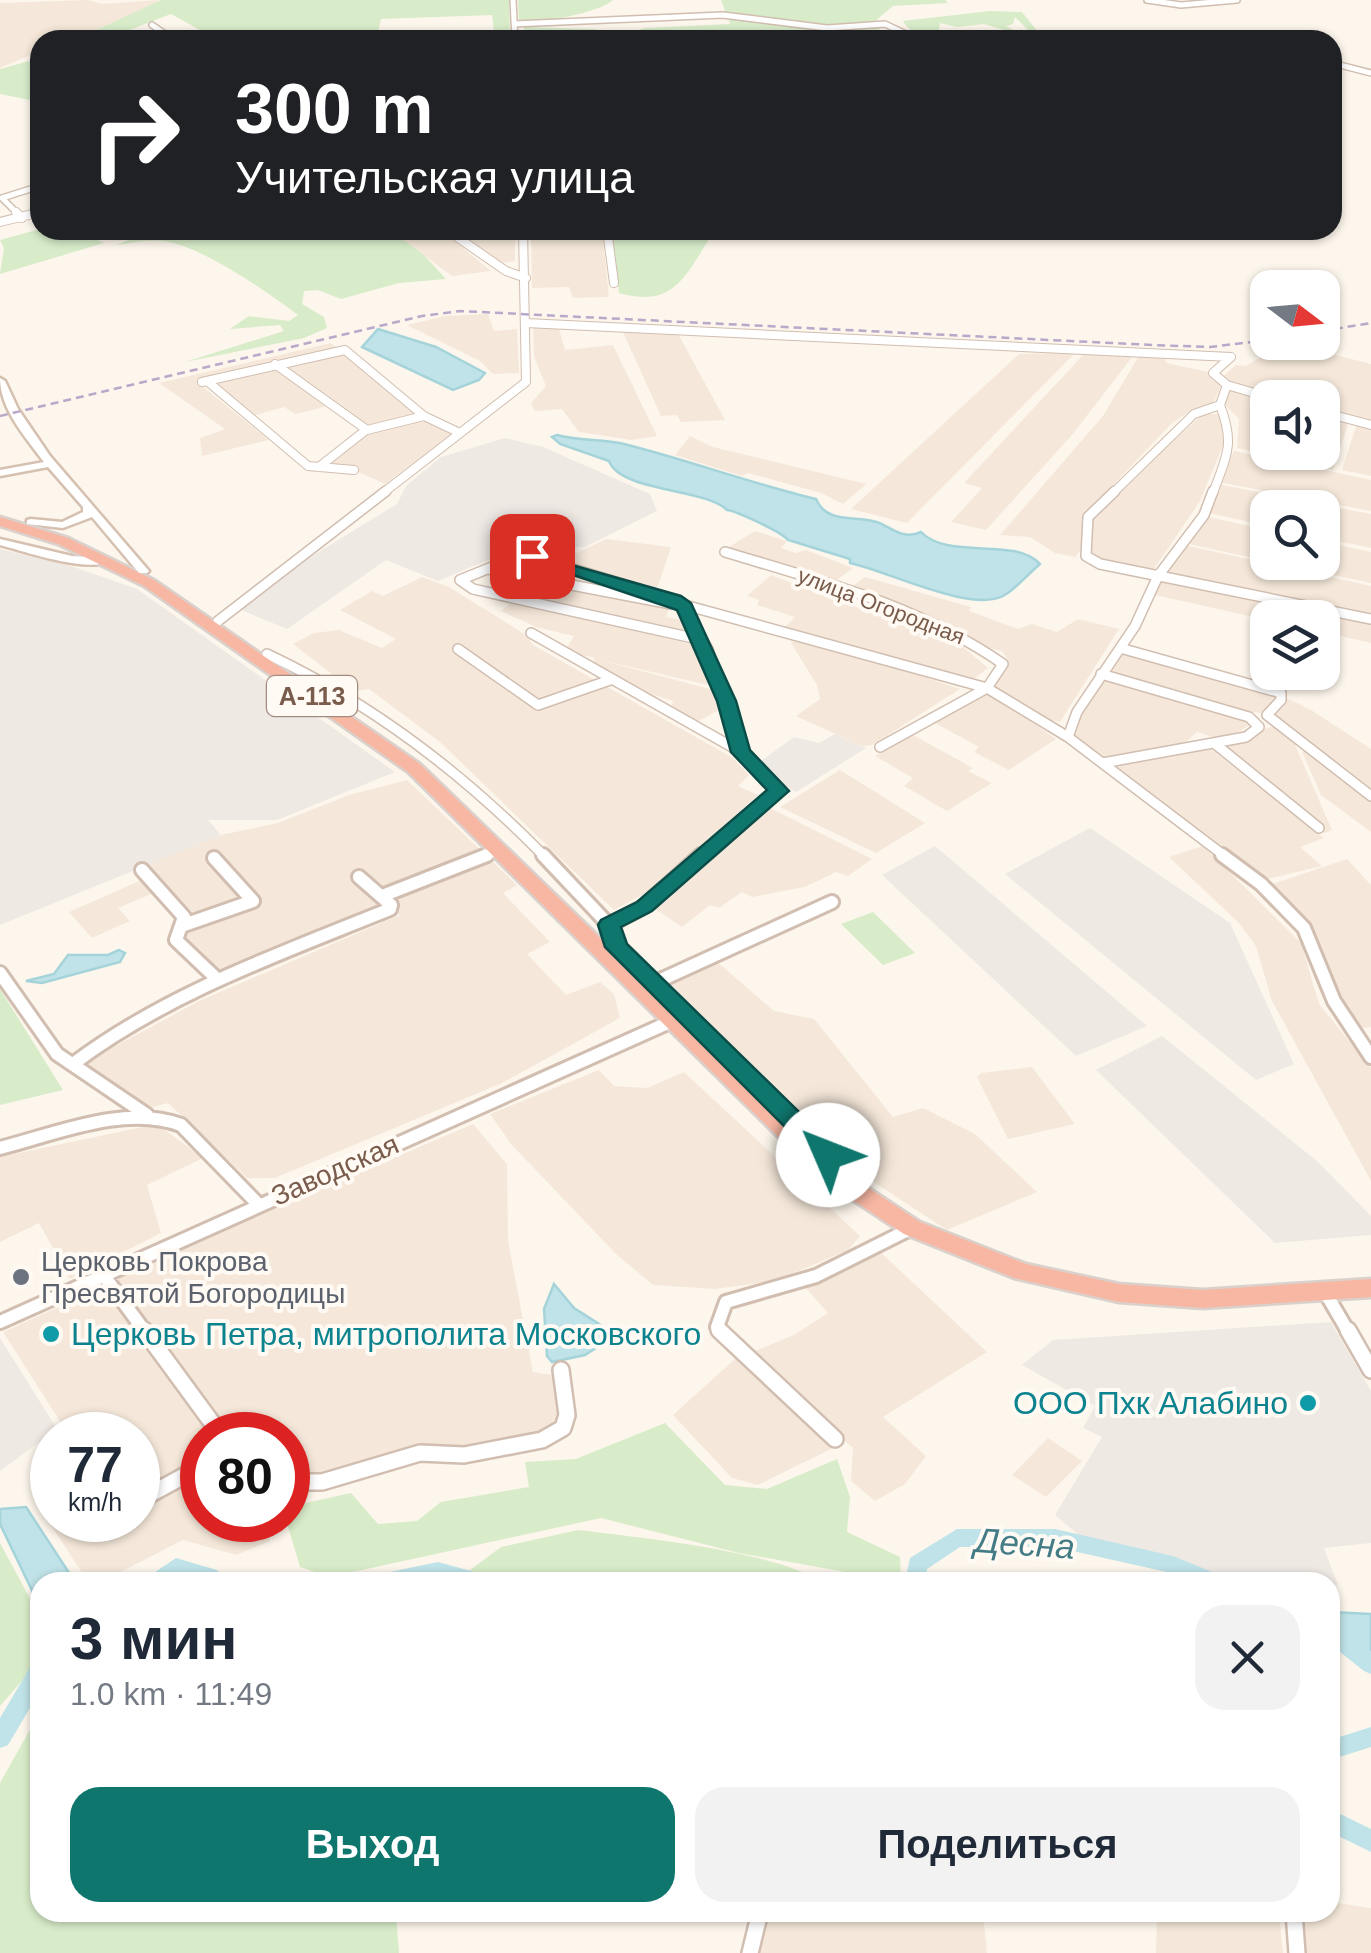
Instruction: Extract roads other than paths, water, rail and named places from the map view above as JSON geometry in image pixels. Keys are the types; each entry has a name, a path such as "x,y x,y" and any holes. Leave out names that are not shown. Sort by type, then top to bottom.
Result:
{"highway":[{"name":"А-113","path":"0,518 144,571 427,766 844,1170 897,1206 970,1242 1051,1268 1137,1283 1210,1286 1371,1274"},
{"name":"А-113","path":"24,524 149,583 384,745 446,796 829,1173 912,1228 994,1263 1103,1290 1203,1298 1371,1288"}],"street":[{"path":"513,0 514,30"},
{"path":"1147,0 1181,5 1237,0"},
{"path":"514,24 723,15 828,28 885,24 898,30"},
{"path":"152,25 159,30"},
{"path":"1342,66 1371,73"},
{"path":"22,218 2,198 30,189"},
{"path":"0,222 30,215"},
{"path":"461,240 506,271 526,278"},
{"path":"218,621 526,382 524,240"},
{"path":"608,240 614,283"},
{"path":"526,323 1090,351 1219,352 1231,357 1212,373 1227,385 1250,392"},
{"path":"354,470 308,466 204,381 345,350 424,416 460,433"},
{"path":"275,364 366,430"},
{"path":"0,382 12,414 48,464 144,571"},
{"path":"1068,737 1077,712 1120,648 1158,576 1204,515 1231,433 1220,404 1227,385"},
{"path":"1220,404 1194,414 1088,517 1089,560 1371,619"},
{"path":"318,467 366,430 424,416"},
{"path":"1340,417 1371,425"},
{"path":"0,473 48,464"},
{"path":"24,524 76,522 89,514 88,506"},
{"path":"21,547 32,535 24,524"},
{"path":"0,542 72,559 109,562"},
{"name":"улица Огородная","path":"725,552 841,587 977,643 1003,664 987,688"},
{"path":"702,640 460,583 512,556 528,555 683,606 987,688 1068,737 1261,884 1304,928 1334,1001 1371,1057"},
{"path":"483,568 683,606"},
{"path":"683,606 702,640 741,752"},
{"path":"531,633 741,752 779,791 729,829 645,906 609,925"},
{"path":"1120,648 1281,693 1281,700 1267,715 1371,796"},
{"path":"458,650 538,705 610,680"},
{"path":"266,654 312,675 439,759 497,810 609,925 616,947"},
{"path":"1101,674 1249,717 1258,726 1251,736 1103,763"},
{"path":"880,747 987,688"},
{"path":"1214,742 1320,828"},
{"path":"384,745 601,961 624,974"},
{"path":"382,896 493,852"},
{"path":"184,925 253,901 214,858"},
{"path":"142,870 184,916 176,940 218,980"},
{"path":"73,1064 102,1042 218,980 385,913 391,905 359,877"},
{"path":"654,983 832,902"},
{"path":"0,973 57,1054 147,1116 181,1125 258,1204"},
{"name":"Заводская","path":"0,1322 102,1273 672,1021"},
{"path":"0,1148 147,1116"},
{"path":"835,1439 730,1345 717,1327 726,1302 816,1276 912,1228"},
{"path":"102,1273 203,1412"},
{"path":"1325,1292 1371,1370"},
{"path":"310,1482 322,1482 420,1453 464,1455 542,1440 563,1428 567,1415 561,1370"},
{"path":"750,1953 758,1922"},
{"path":"1295,1922 1297,1953"}],"water":[{"path":"378,329 436,347 485,373 479,380 453,390 362,347"},
{"path":"552,437 648,450 816,499 821,508 837,516 874,521 905,534 921,532 948,545 1015,551 1040,564 1003,596 988,600 949,595 788,540 701,497 629,479 609,461 560,444"},
{"path":"119,950 125,953 120,962 42,983 26,981 54,974 68,955 108,955"},
{"path":"554,1284 574,1308 607,1329 608,1340 585,1355 552,1362 547,1356 544,1309"},
{"path":"26,1507 30,1513 30,1542 49,1542 68,1572 30,1572 30,1586 0,1524 0,1509"},
{"path":"1340,1612 1371,1614 1371,1664 1340,1640"}],"waterway":[{"name":"Десна","path":"916,1572 917,1564 957,1538 1055,1538 1190,1572"},
{"name":"Десна","path":"169,1572 176,1567 195,1572"},
{"name":"Десна","path":"433,1572 442,1572"},
{"name":"Десна","path":"1340,1640 1371,1664"},
{"name":"Десна","path":"0,1738 30,1688"},
{"name":"Десна","path":"1340,1747 1371,1737"},
{"name":"Десна","path":"1340,1825 1371,1841"}],"railway":[{"path":"0,416 422,316 460,311 1152,345 1210,347 1250,342"},
{"path":"1340,328 1371,323"}],"place":[{"name":"Церковь Покрова Пресвятой Богородицы","path":"21,1277"},
{"name":"Церковь Петра, митрополита Московского","path":"51,1334"},
{"name":"ООО Пхк Алабино","path":"1308,1403"}]}
